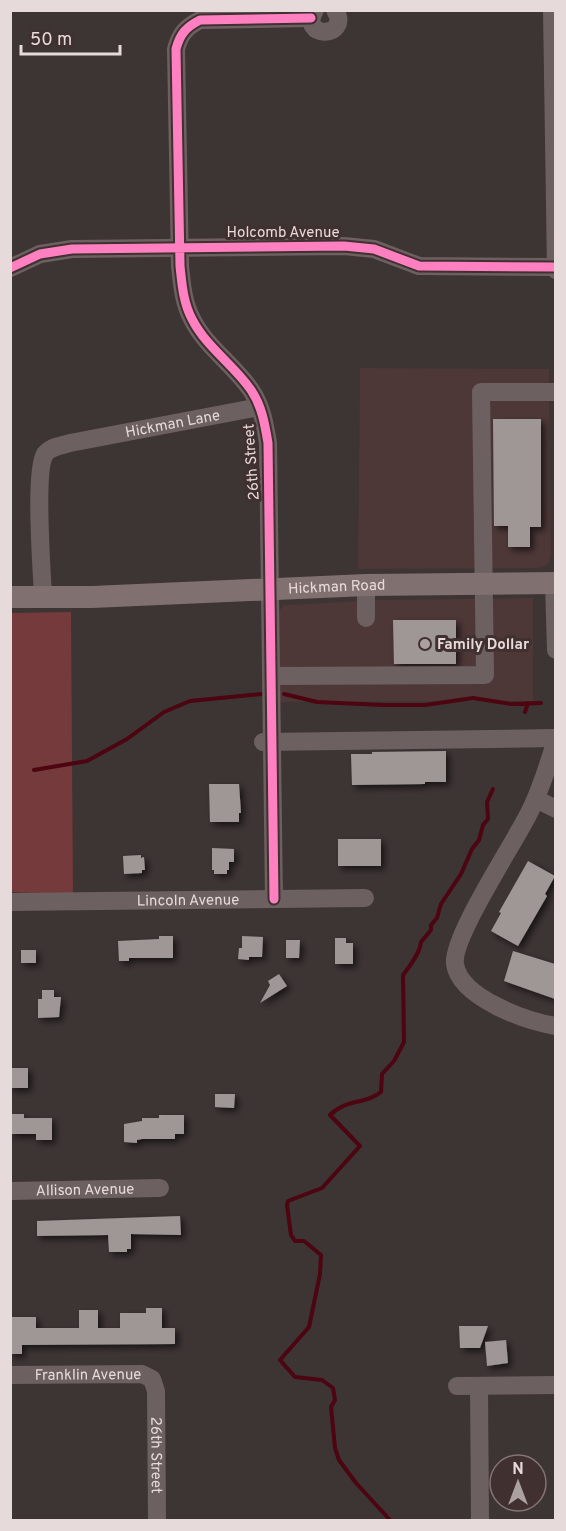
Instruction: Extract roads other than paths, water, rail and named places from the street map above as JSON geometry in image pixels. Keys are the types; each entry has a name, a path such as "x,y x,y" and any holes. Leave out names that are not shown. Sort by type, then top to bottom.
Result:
{"main road":[{"name":"Hickman Road","path":"10,597 92,597 366,585 555,583"}],"street":[{"path":"313,14 314,27 317,30 328,32 337,25 338,16 335,10"},
{"path":"552,10 555,269"},
{"name":"26th Street","path":"274,899 281,862 267,742 272,676 268,443 264,418 252,391 201,334 191,319 183,298 179,247 176,49 179,37 188,26 200,20 313,14"},
{"name":"Holcomb Avenue","path":"10,268 40,254 72,249 344,246 374,249 419,266 555,269"},
{"path":"272,676 314,669 485,675 481,393 555,392"},
{"name":"Hickman Lane","path":"43,597 39,506 41,468 44,456 51,448 260,407"},
{"path":"555,583 555,650"},
{"path":"366,585 366,618"},
{"path":"267,742 555,739 536,799 464,929 455,951 458,973 465,983 489,1002 540,1023 555,1026"},
{"path":"536,799 555,809"},
{"name":"Lincoln Avenue","path":"10,902 365,898"},
{"name":"Allison Avenue","path":"10,1191 160,1188"},
{"name":"Franklin Avenue","path":"10,1375 141,1374 152,1379 156,1390"},
{"path":"457,1386 555,1385"},
{"path":"478,1386 480,1521"},
{"name":"26th Street","path":"156,1390 156,1521"}],"waterway":[{"path":"34,770 87,761 127,739 164,712 190,701 261,694"},
{"path":"284,694 317,702 384,705 425,705 473,698 511,704 541,703"},
{"path":"525,712 528,703"},
{"path":"390,1520 356,1483 339,1460 335,1448 331,1407 335,1400 333,1388 322,1380 295,1377 280,1360 309,1327 320,1274 321,1255 304,1241 295,1241 291,1235 287,1205 288,1201 322,1188 360,1146 330,1115 343,1106 369,1099 381,1092 382,1074 394,1061 404,1042 403,975 412,964 421,942 437,918 441,904 461,874 472,849 479,840 483,825 488,819 487,802 493,789"}],"place":[{"name":"Family Dollar","path":"425,644"}]}
